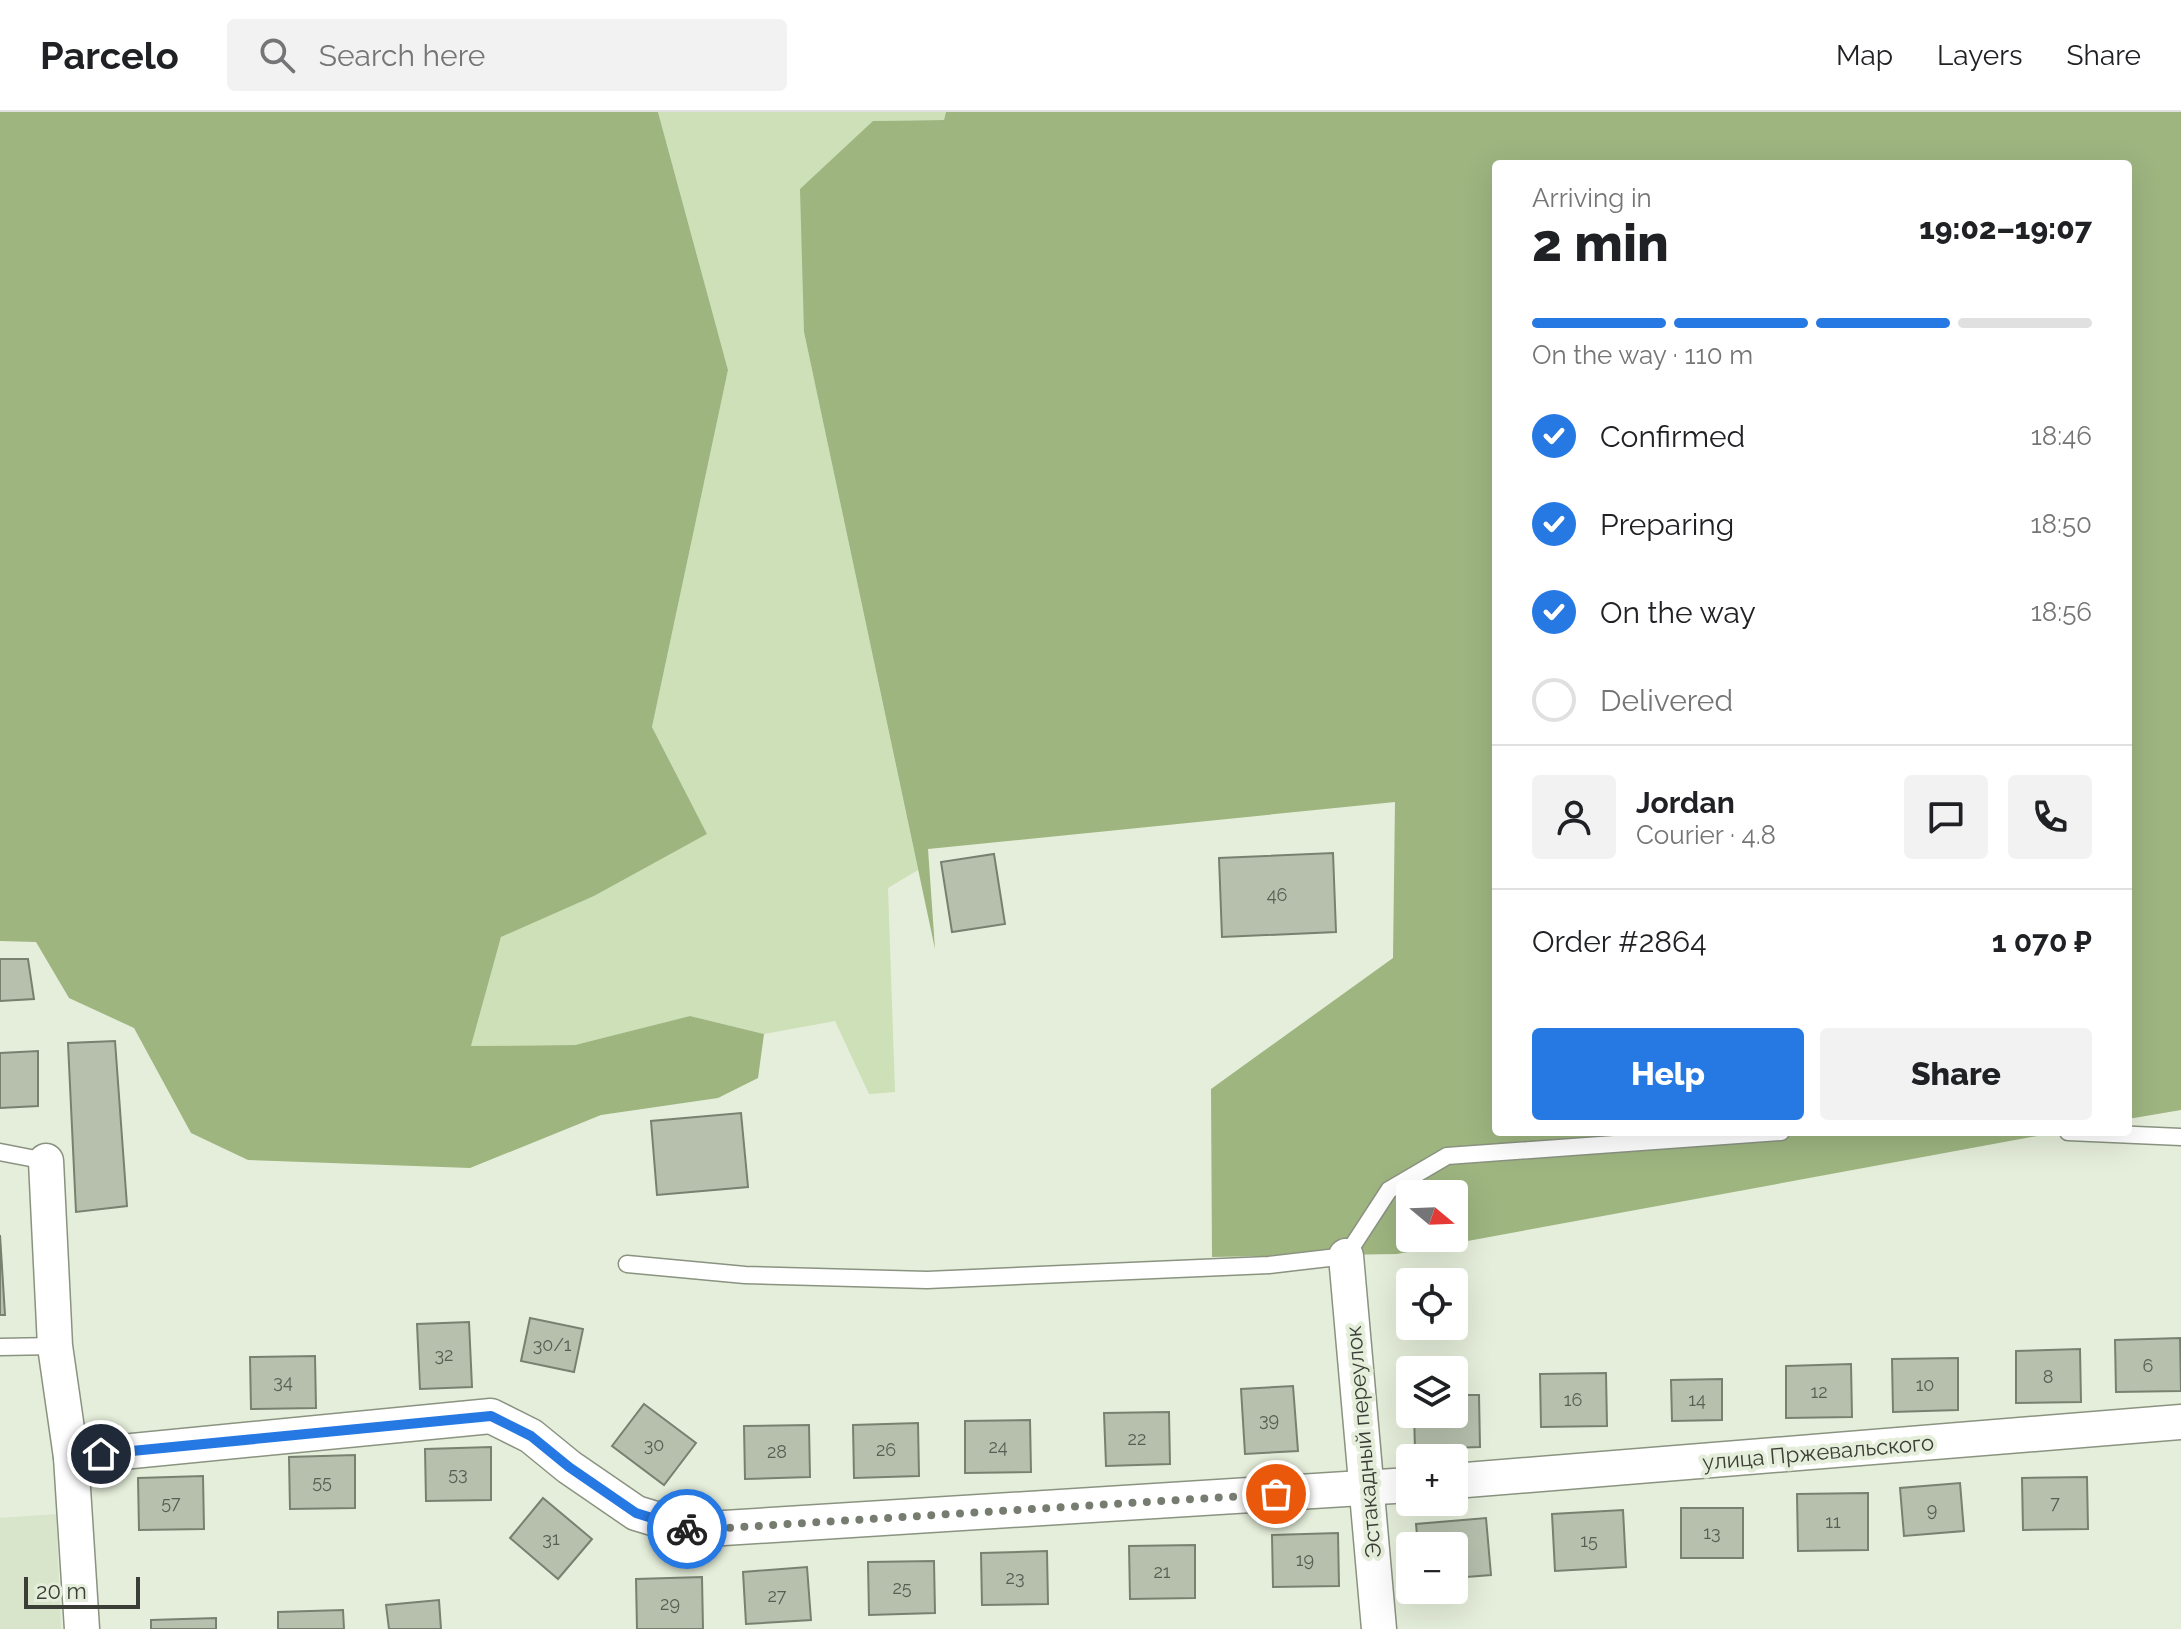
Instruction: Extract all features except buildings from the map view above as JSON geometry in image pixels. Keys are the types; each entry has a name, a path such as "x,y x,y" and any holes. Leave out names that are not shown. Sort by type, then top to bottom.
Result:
{"street":[{"path":"46,1161 55,1346 71,1457 82,1629"},
{"name":"Эстакадный переулок","path":"1346,1256 1379,1629"},
{"path":"71,1457 491,1416 531,1436 569,1467 636,1513 692,1530 1396,1486"},
{"name":"улица Пржевальского","path":"1468,1480 2181,1422"}],"lane":[{"path":"2132,1135 2181,1137"},
{"path":"627,1264 745,1275 927,1280 1269,1265 1346,1256 1389,1190 1447,1156 1725,1136"},
{"path":"0,1152 46,1161"},
{"path":"0,1347 55,1346"}],"shaded area":[{"path":"658,112 946,112 944,120 873,121 804,332 918,870 888,888 895,1092 869,1094 835,1021 764,1034 690,1016 575,1045 471,1046 501,937 594,896 707,834 652,727 728,370"},
{"path":"56,1514 61,1629 0,1629 0,1518"}],"green space":[{"path":"0,112 658,112 728,370 652,727 707,834 594,896 501,937 471,1046 575,1045 690,1016 764,1034 758,1078 718,1098 601,1115 470,1168 248,1160 191,1133 134,1028 69,998 36,942 0,941"},
{"path":"946,112 2181,112 2181,1110 2132,1118 2132,160 1492,160 1492,1136 2037,1136 1468,1241 1468,1180 1396,1180 1396,1252 1408,1252 1397,1254 1212,1257 1211,1089 1393,958 1395,802 928,849 935,949 804,332 800,189 873,121 944,120"}],"way so far":[{"path":"687,1529 1276,1494"}],"route":[{"path":"101,1454 491,1416 531,1436 569,1467 636,1513 687,1529"}]}
